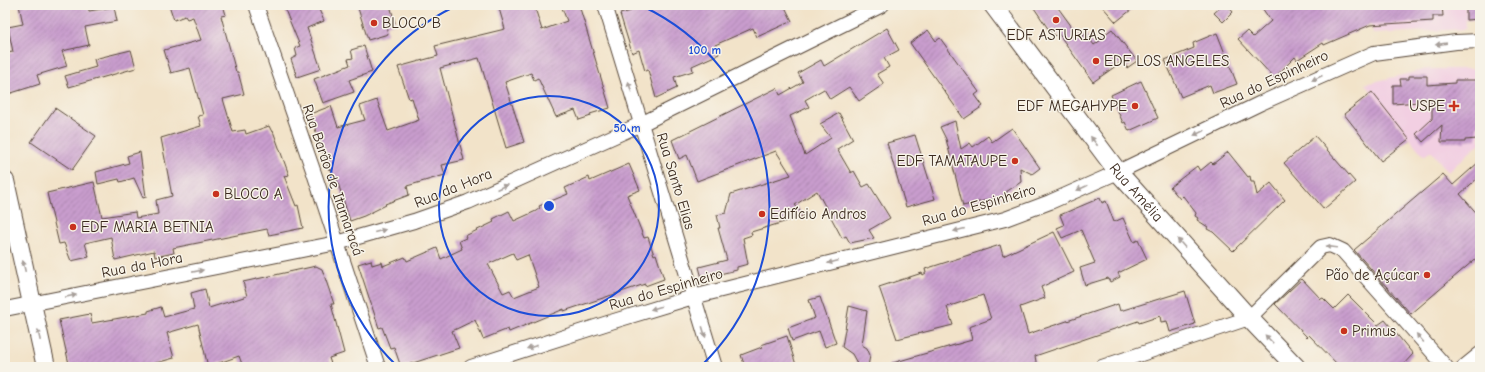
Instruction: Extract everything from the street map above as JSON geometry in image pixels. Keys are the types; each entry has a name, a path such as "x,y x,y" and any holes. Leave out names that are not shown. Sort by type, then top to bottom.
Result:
{"main road":[{"name":"Rua Amélia","path":"993,5 1118,172 1249,318 1296,367"},
{"path":"5,181 46,367"}],"street":[{"name":"Rua Barão de Itamaracá","path":"256,5 378,367"},
{"name":"Rua Santo Elias","path":"605,5 715,367"},
{"name":"Rua da Hora","path":"5,309 336,243 414,222 468,202 641,124 882,5"},
{"name":"Rua do Espinheiro","path":"472,367 693,297 1005,219 1050,202 1118,172 1261,103 1374,53 1456,42 1480,41"},
{"path":"1102,367 1249,318 1321,247 1330,245 1343,251 1446,367"},
{"path":"1464,367 1480,354"}],"shaded area":[{"path":"1367,5 1465,5 1466,29 1373,34"},
{"name":"USPE","path":"1427,69 1480,69 1480,143 1448,172 1431,151 1424,156 1365,84"}],"building":[{"path":"19,5 88,5 89,11 114,7 117,21 85,27 89,45 62,51 67,66 37,75 40,84 5,95 5,53 13,52 8,27 23,24"},
{"path":"169,5 223,5 226,15 221,16 236,72 238,72 244,94 223,99 233,132 245,130 246,134 269,126 272,132 273,131 289,175 284,176 296,206 298,205 303,228 269,235 267,229 173,248 174,253 155,257 154,251 115,260 111,237 85,243 89,257 71,261 64,243 59,244 47,193 94,182 102,217 135,212 136,218 158,214 156,200 172,196 161,138 201,126 198,116 203,115 190,68 171,73 164,50 201,40 193,17 187,19 185,16 174,20"},
{"path":"283,5 317,5 324,21 307,28 321,69 297,77 291,59 297,56 295,48 300,46"},
{"name":"BLOCO B","path":"357,5 390,5 395,23 386,26 388,34 368,40"},
{"path":"498,5 534,5 542,30 567,21 561,5 579,5 610,108 590,114 591,116 579,120 575,110 556,117 538,78 534,80 531,73 505,82 524,142 506,148 479,58 440,68 464,160 442,165 445,175 407,186 409,195 385,204 386,205 364,216 350,221 337,180 335,181 331,169 329,170 310,114 331,106 338,127 365,120 360,106 377,100 388,131 419,120 412,98 409,99 398,67 438,56 435,46 505,29"},
{"path":"628,5 784,5 792,21 757,37 753,28 715,45 719,54 692,66 693,71 674,77 677,88 656,98 648,70 645,71 639,50 632,53 620,14 631,11"},
{"path":"1032,5 1056,5 1080,38 1086,34 1094,45 1105,37 1104,35 1112,29 1137,61 1127,68 1123,61 1093,82 1058,33 1055,36 1052,32 1051,33"},
{"path":"1101,5 1137,5 1116,22"},
{"path":"1223,5 1227,5 1233,12 1223,22 1214,13"},
{"path":"1260,5 1442,5 1443,16 1433,16 1433,21 1370,25 1324,45 1323,43 1297,60 1295,57 1274,78 1238,39 1247,31 1253,37 1271,21"},
{"path":"1466,5 1480,5 1480,19 1466,20"},
{"path":"887,28 899,50 884,58 889,67 877,74 884,84 859,101 849,87 830,99 824,89 805,100 809,107 790,116 805,155 831,138 820,124 839,113 853,139 837,149 851,173 854,171 863,187 869,184 890,218 869,230 874,238 850,243 846,236 842,238 817,191 795,205 804,216 751,232 752,235 743,238 748,264 737,267 737,270 702,278 699,267 727,260 718,228 720,228 717,215 726,213 731,194 791,175 776,151 697,181 687,155 679,159 672,140 777,88 780,95 803,82 798,73 821,60 824,66"},
{"path":"928,30 936,41 940,38 979,92 975,95 983,106 964,119 910,43"},
{"path":"1217,33 1237,84 1213,93 1210,85 1181,97 1165,60 1194,48 1193,43"},
{"path":"364,46 372,72 349,80 354,92 323,103 314,79 350,65 348,59 353,58 351,50"},
{"path":"131,50 136,68 69,87 65,76 96,67 94,59"},
{"name":"USPE","path":"1409,76 1427,76 1427,85 1455,83 1455,80 1480,80 1480,125 1477,125 1477,139 1465,140 1465,142 1441,142 1442,125 1423,142 1416,134 1432,119 1432,101 1393,104 1393,85 1401,85 1400,79 1409,79"},
{"name":"EDF MEGAHYPE","path":"1141,81 1158,118 1129,131 1125,122 1123,123 1111,95"},
{"path":"1372,92 1409,139 1381,161 1344,114"},
{"path":"55,108 96,136 72,170 31,142"},
{"path":"955,121 961,149 970,143 973,147 988,136 992,142 1012,128 1040,168 1032,174 1020,168 1021,182 1006,192 1008,195 963,206 946,139 940,127"},
{"path":"915,135 935,199 906,207 887,143"},
{"path":"1315,136 1355,182 1324,209 1284,163"},
{"path":"140,152 146,197 143,198 134,178 120,182 119,179 98,184 96,172 129,163 127,156"},
{"path":"1228,152 1248,177 1250,176 1251,182 1254,182 1257,195 1271,183 1285,200 1233,251 1213,232 1207,229 1208,227 1197,220 1198,218 1195,216 1196,213 1183,196 1180,199 1170,187 1197,166 1200,171 1211,162 1213,164"},
{"path":"1480,161 1480,176 1460,194 1480,217 1480,255 1411,314 1354,250 1443,174 1453,185"},
{"path":"629,164 640,190 627,195 644,238 648,237 654,255 656,254 664,279 564,311 564,309 509,332 508,329 483,339 475,320 452,331 459,348 401,367 394,347 390,348 382,327 379,328 358,264 371,260 372,265 382,262 383,266 405,257 407,261 437,248 441,259 462,249 459,241 466,238 465,236 494,222 493,219 509,211 514,221 536,211 540,208 539,206 568,194 565,188 589,177 590,181","holes":["513,253 516,260 528,255 539,287 514,297 510,290 503,293 488,264"]},
{"path":"1100,198 1102,203 1106,201 1114,222 1123,218 1134,242 1138,240 1147,259 1118,273 1120,277 1110,282 1108,278 1085,285 1080,268 1095,263 1081,230 1062,238 1057,228 1064,225 1060,215"},
{"path":"1054,232 1074,272 1041,287 1045,298 1020,307 1028,334 1118,304 1120,311 1185,291 1195,324 1170,332 1167,321 1161,322 1160,316 1139,323 1138,321 1035,356 1037,367 890,367 889,364 972,340 969,327 991,319 983,295 947,307 953,325 897,339 879,287 922,273 923,275 926,273 925,269 1000,245 1003,256"},
{"path":"316,266 322,269 334,304 331,304 344,353 329,358 332,367 243,367 239,356 208,367 198,324 167,333 174,358 149,365 149,367 71,367 69,364 59,320 90,314 92,323 148,313 148,311 161,307 164,317 194,309 191,293 205,289 209,308 247,296 243,282"},
{"path":"1302,279 1321,299 1323,298 1334,309 1348,295 1378,325 1385,320 1413,354 1401,367 1340,367 1309,335 1307,337 1275,304"},
{"path":"820,297 836,343 825,347 819,331 792,341 788,328 815,318 809,300"},
{"path":"849,306 867,311 862,345 867,348 870,355 868,367 859,367 852,354 842,347"},
{"path":"787,336 796,365 789,367 745,367 741,355 762,347 761,345"}],"place":[{"name":"EDF ASTURIAS","path":"1056,20"},
{"name":"BLOCO B","path":"374,23"},
{"name":"EDF LOS ANGELES","path":"1096,61"},
{"name":"EDF MEGAHYPE","path":"1135,106"},
{"name":"USPE","path":"1454,106"},
{"name":"EDF TAMATAUPE","path":"1015,161"},
{"name":"BLOCO A","path":"216,194"},
{"name":"Edifício Andros","path":"762,214"},
{"name":"EDF MARIA BETNIA","path":"73,227"},
{"name":"Pão de Açúcar","path":"1427,275"},
{"name":"Primus","path":"1344,331"}]}
